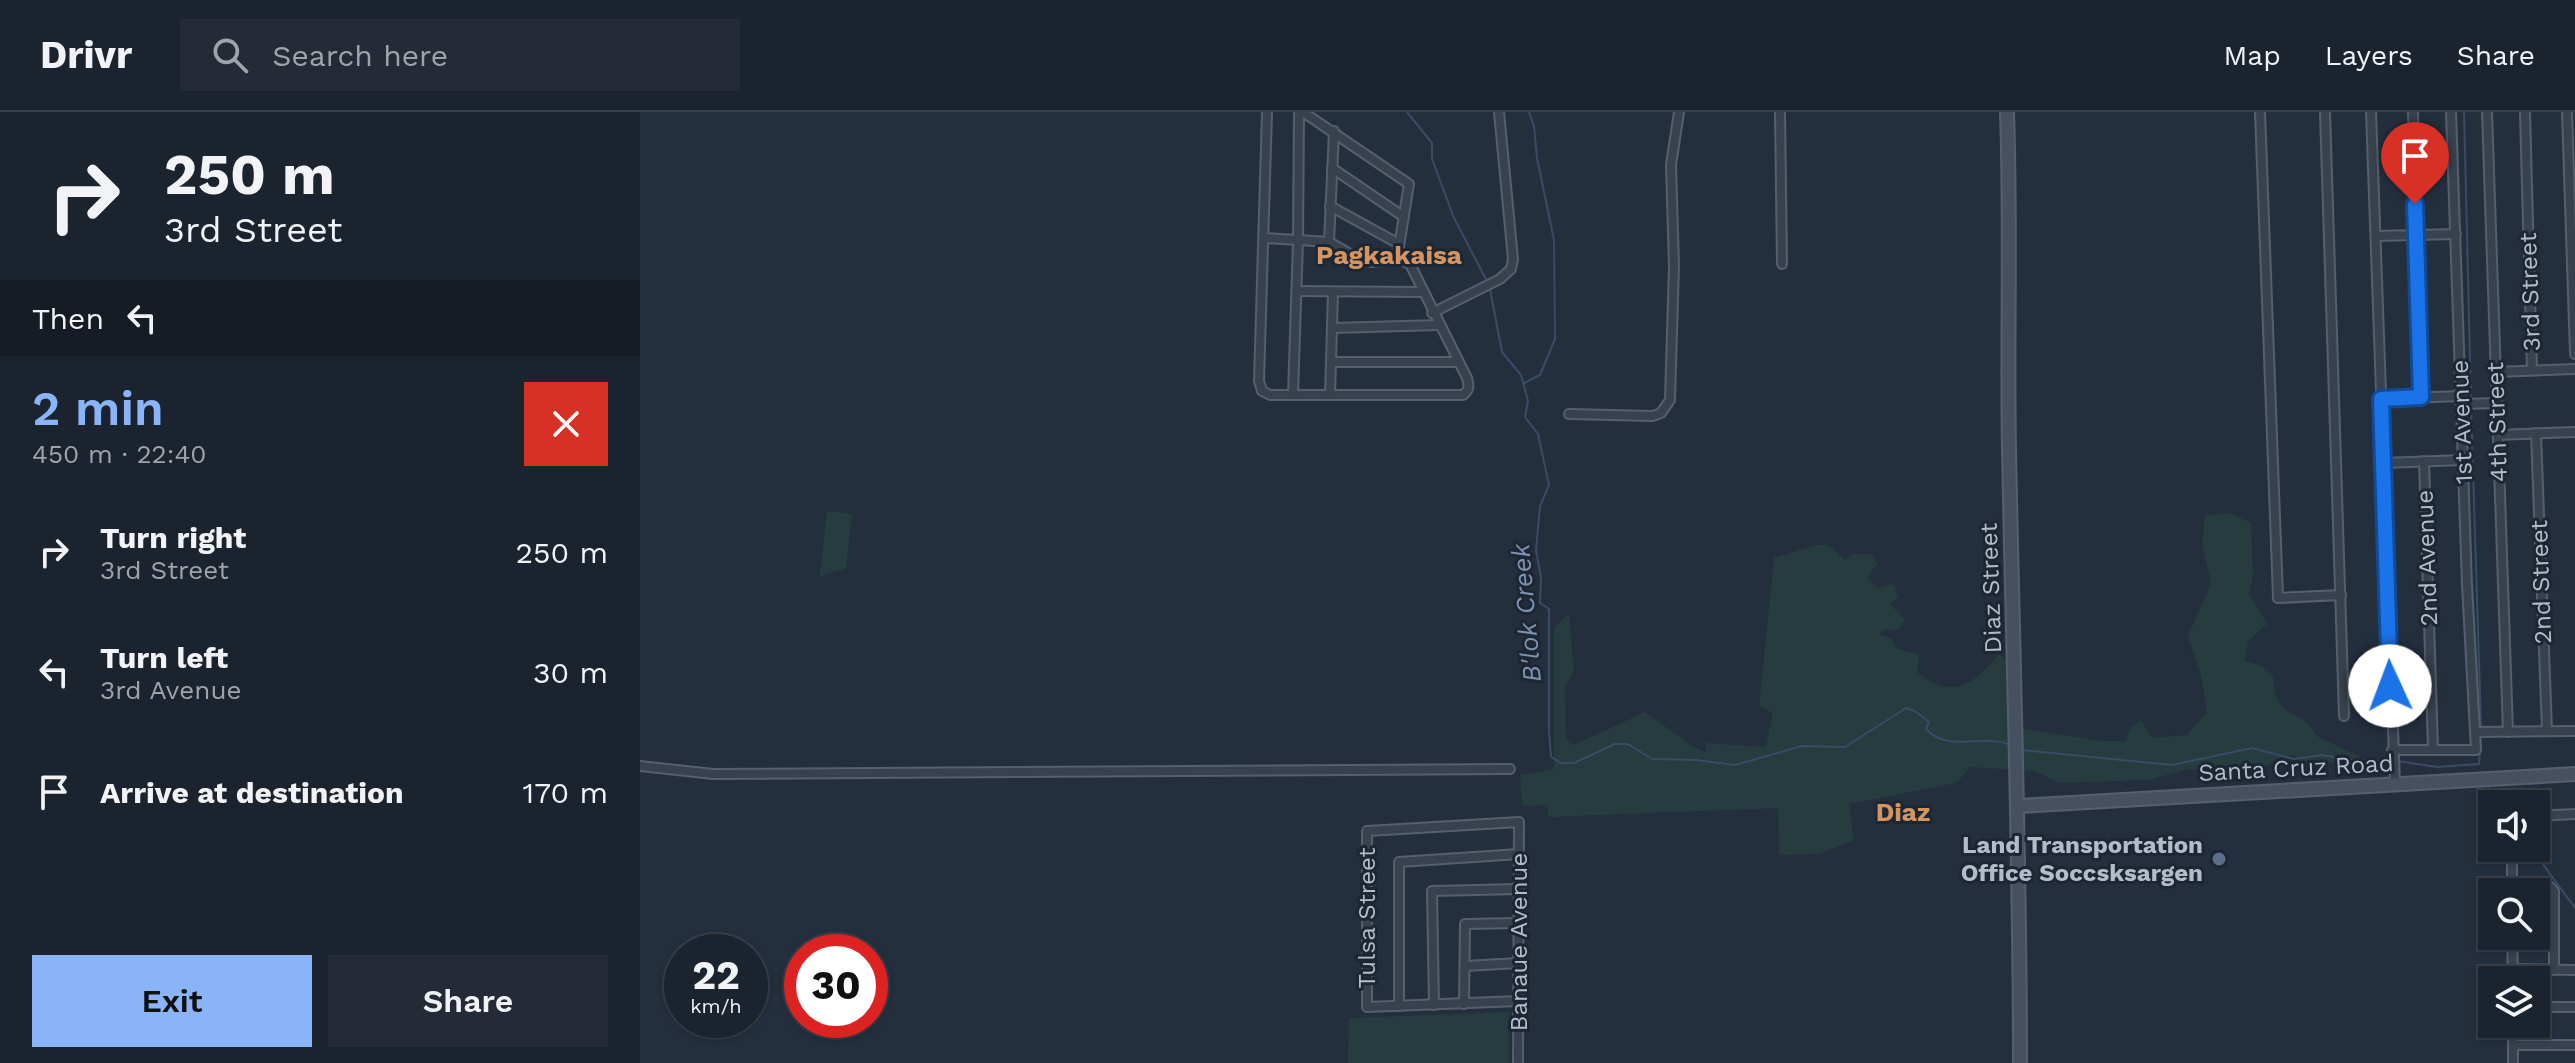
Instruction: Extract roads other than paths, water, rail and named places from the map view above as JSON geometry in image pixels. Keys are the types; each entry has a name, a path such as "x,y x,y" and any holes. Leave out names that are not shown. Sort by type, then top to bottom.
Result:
{"main road":[{"name":"Diaz Street","path":"2007,112 2009,450 2019,806 2020,1063"},
{"name":"Santa Cruz Road","path":"2019,806 2575,774"}],"street":[{"path":"1265,238 1329,242 1359,259 1371,262 1397,259 1412,267 1469,386 1463,395 1270,395 1260,386 1267,112"},
{"path":"1293,395 1301,112 1407,181 1411,189 1397,259"},
{"path":"1432,313 1505,276 1513,265 1499,112"},
{"path":"1569,414 1653,416 1661,413 1670,400 1674,266 1671,165 1679,112"},
{"path":"1780,112 1782,264"},
{"path":"2260,112 2278,598 2341,595"},
{"path":"2325,112 2344,716"},
{"path":"2371,112 2395,784"},
{"path":"2413,112 2421,397"},
{"name":"1st Avenue","path":"2433,750 2476,750 2480,732 2463,460 2466,402 2451,112"},
{"name":"4th Street","path":"2487,112 2508,732"},
{"name":"3rd Street","path":"2525,112 2532,370"},
{"path":"2567,112 2575,354"},
{"path":"1329,242 1334,131"},
{"path":"1332,168 1404,217"},
{"path":"1330,206 1399,244"},
{"path":"2376,236 2456,234"},
{"path":"1297,291 1422,292"},
{"path":"1330,395 1333,293"},
{"path":"1332,328 1439,325"},
{"path":"1332,362 1458,362"},
{"name":"3rd Street","path":"2495,372 2575,369"},
{"path":"2381,399 2421,397 2497,403"},
{"path":"2498,435 2575,432"},
{"name":"2nd Street","path":"2536,433 2547,731"},
{"path":"2383,463 2463,460"},
{"name":"2nd Avenue","path":"2424,461 2433,750"},
{"path":"2480,732 2575,731"},
{"path":"2393,757 2433,750"},
{"path":"640,766 742,774 1510,769"},
{"path":"2550,815 2575,814"},
{"name":"Banaue Avenue","path":"1518,1063 1519,822"},
{"name":"Tulsa Street","path":"1518,1001 1367,1007 1367,831 1519,822"},
{"path":"1399,1006 1399,862 1519,854"},
{"path":"2550,886 2554,891 2554,970"},
{"path":"1434,1005 1432,891 1519,889"},
{"path":"1464,1004 1465,924 1519,923"},
{"path":"1465,966 1519,963"},
{"path":"2550,970 2575,970"},
{"path":"2550,1007 2575,1007"},
{"path":"2513,1038 2513,1063"},
{"path":"2513,1045 2575,1045"}],"waterway":[{"name":"B'lok Creek","path":"1407,112 1432,143 1432,159 1454,218 1488,283"},
{"path":"1524,383 1540,375 1555,339 1554,240 1529,112"},
{"path":"2464,112 2471,400"},
{"name":"B'lok Creek","path":"1490,289 1502,352 1521,375 1528,401 1525,417 1538,434 1549,485 1540,506 1536,550 1541,577 1540,603 1549,609 1551,757 1561,763 1574,763 1615,744 1628,744 1652,759 1735,765 1802,746 1845,747 1906,708 1929,722 1926,729 1945,740 1991,741 2012,746"},
{"path":"2471,406 2481,727"},
{"path":"2479,763 2481,734"},
{"name":"B'lok Creek","path":"2021,750 2172,765 2252,748 2294,759 2322,755 2390,761"},
{"name":"B'lok Creek","path":"2397,761 2437,767 2479,764"},
{"name":"B'lok Creek","path":"2488,783 2490,790"},
{"name":"B'lok Creek","path":"2541,862 2575,908"}],"place":[{"name":"Land Transportation Office Soccsksargen","path":"2219,859"}],"district":[{"name":"Pagkakaisa","path":"1389,255"},
{"name":"Diaz","path":"1903,812"}]}
